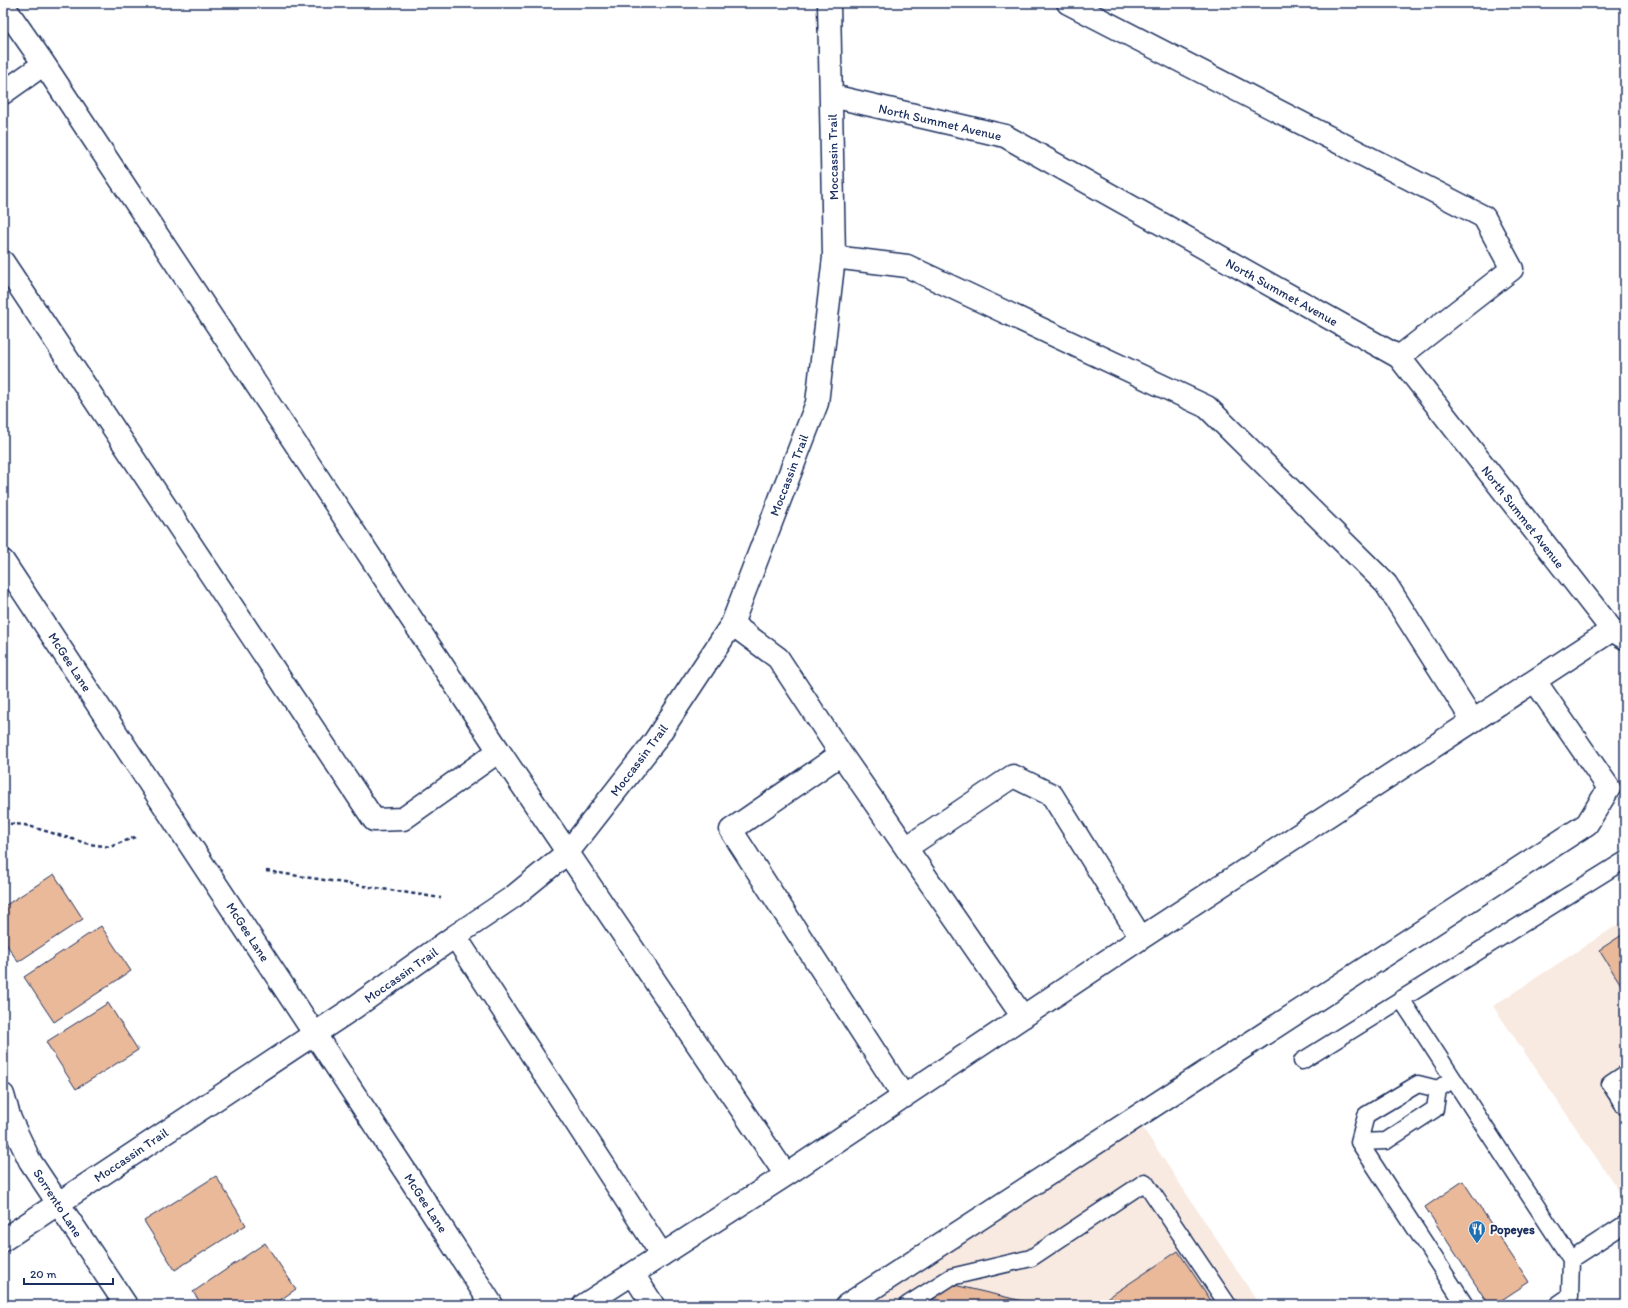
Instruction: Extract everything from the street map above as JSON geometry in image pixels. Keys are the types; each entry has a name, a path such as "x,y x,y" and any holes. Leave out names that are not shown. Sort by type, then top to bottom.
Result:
{"street":[{"name":"Moccassin Trail","path":"3,1240 355,1007 513,897 568,852 654,742 732,624 817,404 834,257 829,3"},
{"path":"1068,3 1484,217 1512,269 1399,357"},
{"path":"3,5 44,64 499,751 786,1175"},
{"path":"3,93 44,64"},
{"name":"North Summet Avenue","path":"832,96 1005,136 1399,357 1618,634"},
{"path":"834,257 907,266 1207,407 1386,584 1473,722"},
{"path":"3,262 374,820 403,819 499,751"},
{"name":"McGee Lane","path":"3,561 492,1305"},
{"path":"732,624 778,658 906,848 1023,1017"},
{"path":"584,1305 786,1175 1141,938 1535,680 1618,634"},
{"path":"847,1305 1587,824 1609,788 1535,680"},
{"path":"842,754 731,830 904,1096"},
{"path":"906,848 1013,776 1052,795 1141,938"},
{"path":"455,936 662,1256"},
{"name":"Sorrento Lane","path":"3,1095 10,1119 24,1150 58,1204 126,1305"},
{"path":"633,1274 654,1305"}],"lane":[{"path":"1302,1061 1625,860"},
{"path":"1401,1000 1571,1259 1570,1296 1557,1305"},
{"path":"1625,1074 1610,1084 1625,1107"},
{"path":"1453,1079 1438,1089 1418,1084 1366,1115 1359,1142 1465,1305"},
{"path":"1359,1142 1386,1141 1435,1110 1438,1089"},
{"path":"907,1305 951,1277 1031,1258 1145,1182 1228,1305"},
{"path":"1571,1259 1625,1224"}],"path":[{"path":"3,823 25,825 90,844 110,847 135,837"},
{"path":"266,871 441,898"}],"shaded area":[{"path":"1625,920 1625,1200 1493,1006"},
{"path":"1141,1125 1260,1305 862,1305"}],"building":[{"path":"54,874 83,919 18,962 3,939 3,907"},
{"path":"101,926 131,971 54,1022 24,977"},
{"path":"1625,933 1625,991 1599,950"},
{"path":"108,1003 138,1050 76,1089 46,1042"},
{"path":"216,1176 246,1225 175,1270 144,1221"},
{"name":"Popeyes","path":"1463,1181 1529,1282 1494,1305 1489,1305 1425,1207"},
{"path":"265,1243 296,1289 273,1305 202,1305 193,1292"},
{"path":"1178,1251 1214,1305 1097,1305"},
{"path":"954,1285 1040,1305 925,1305"}],"place":[{"name":"Popeyes","path":"1477,1244"}]}
